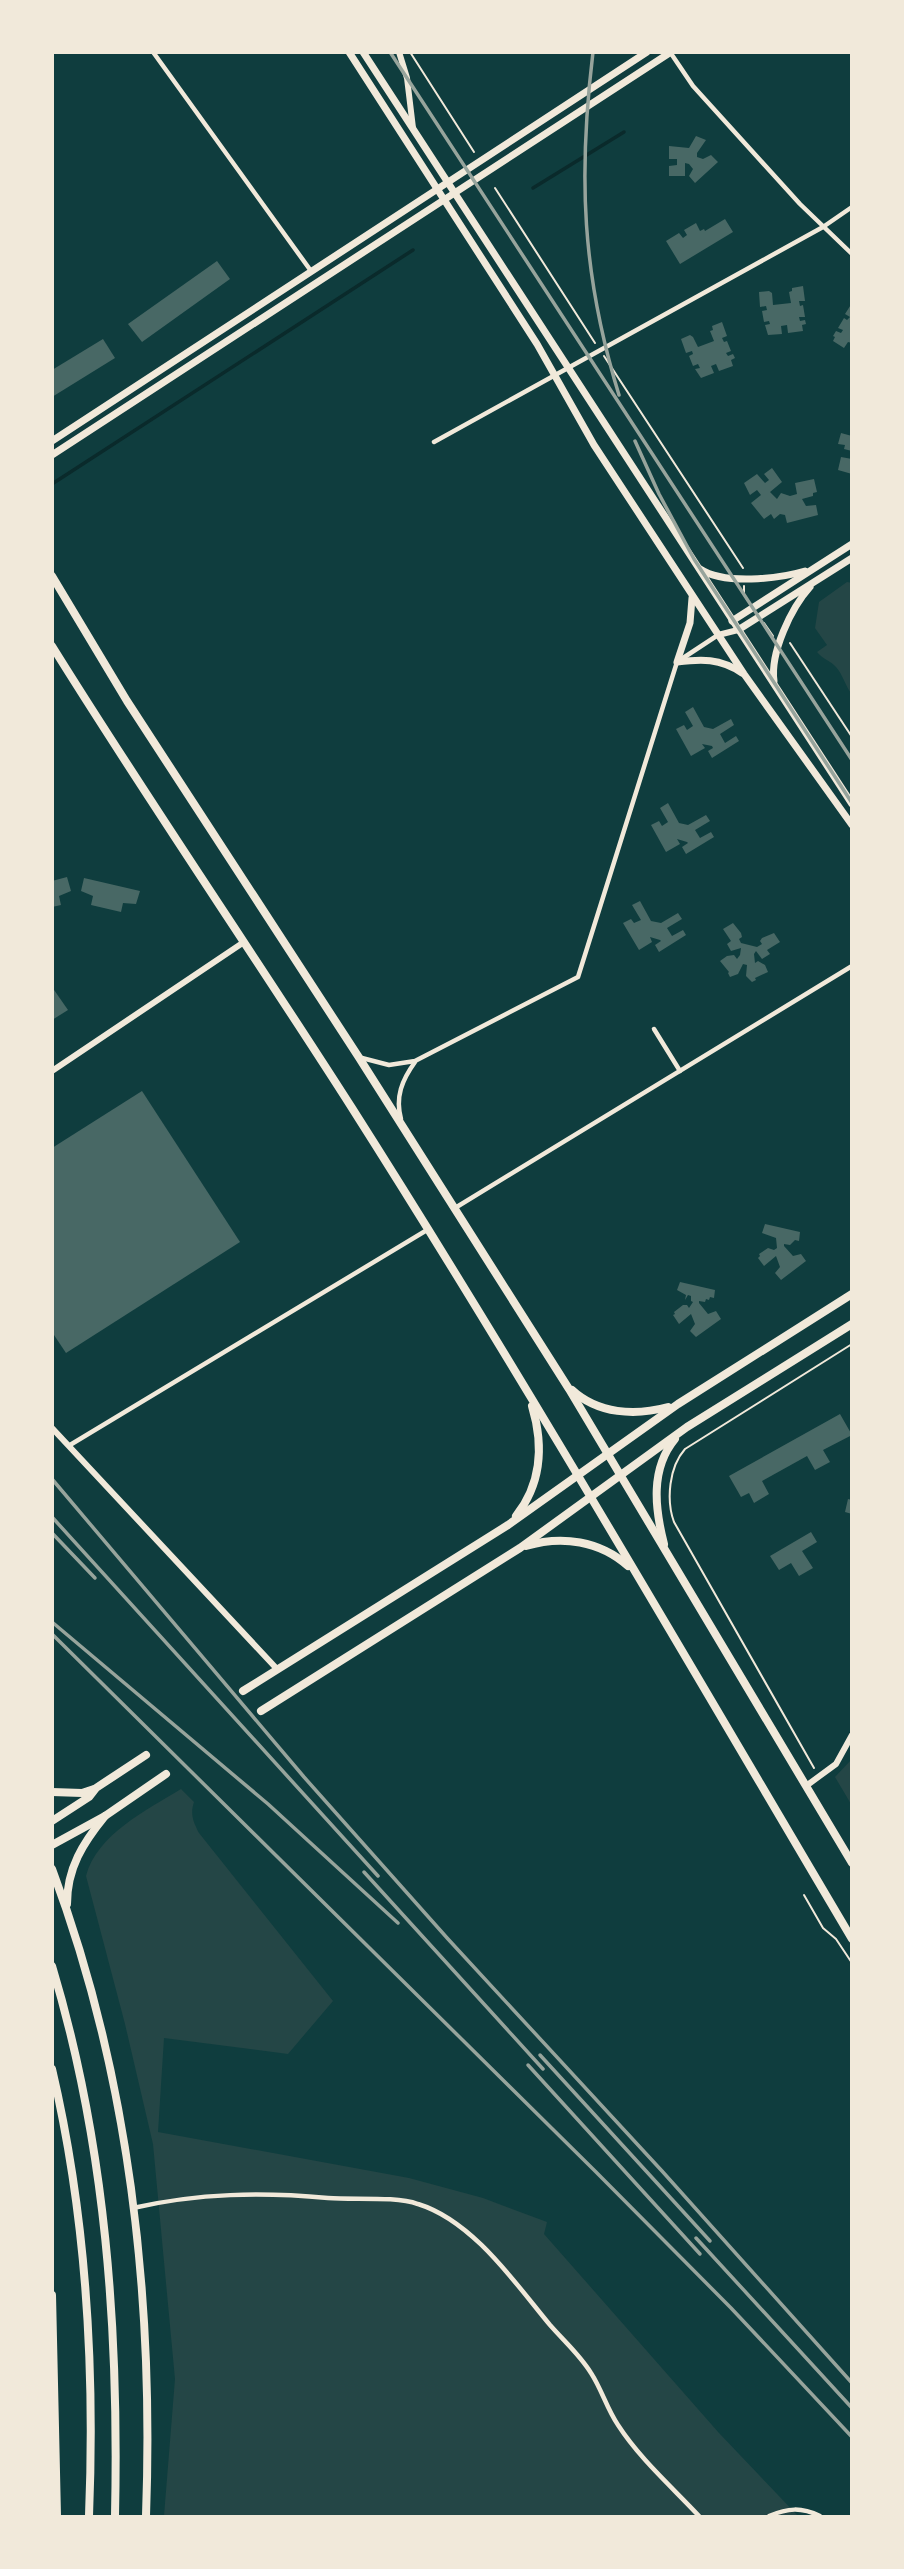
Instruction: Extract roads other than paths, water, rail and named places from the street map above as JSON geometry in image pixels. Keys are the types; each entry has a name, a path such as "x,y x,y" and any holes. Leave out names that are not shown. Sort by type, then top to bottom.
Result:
{"main road":[{"path":"349,52 537,344 594,445 744,674 852,825"},
{"path":"363,52 852,804"},
{"path":"52,441 647,52"},
{"path":"52,455 670,53"},
{"path":"733,621 852,544"},
{"path":"738,630 852,558"},
{"path":"698,568 709,575 729,579 780,576 812,569"},
{"path":"52,576 127,701 358,1056 565,1383 852,1863"},
{"path":"774,685 772,668 776,650 798,603 818,579"},
{"path":"691,594 693,608 690,624 677,662 705,659 724,663 744,674"},
{"path":"52,646 141,788 244,942 428,1229 637,1574 852,1939"},
{"path":"243,1691 508,1525 678,1404 852,1294"},
{"path":"261,1711 520,1548 687,1427 852,1324"},
{"path":"565,1383 584,1400 613,1410 640,1412 678,1404"},
{"path":"508,1525 529,1499 539,1467 538,1434 528,1394"},
{"path":"667,1555 657,1503 658,1476 672,1444 687,1427"},
{"path":"520,1548 542,1542 575,1541 611,1553 637,1574"},
{"path":"52,1792 82,1793 96,1788 146,1755"},
{"path":"52,1845 105,1815 166,1774"},
{"path":"52,1821 89,1797 96,1788"},
{"path":"67,1914 68,1880 74,1862 105,1815"},
{"path":"52,1869 90,1989 112,2076 133,2208 147,2361 146,2516"},
{"path":"53,1967 82,2078 106,2236 113,2341 115,2516"},
{"path":"52,2069 74,2185 86,2305 90,2423 89,2516"},
{"path":"52,2295 57,2516"}],"street":[{"path":"153,52 311,271"},
{"path":"399,52 407,78 413,130"},
{"path":"670,53 693,86 852,254"},
{"path":"434,442 824,227 852,206"},
{"path":"358,1056 369,1062 389,1065 415,1061 578,977 677,662 719,635 733,621"},
{"path":"719,635 738,630"},
{"path":"52,1070 244,942"},
{"path":"455,1208 852,966"},
{"path":"654,1030 680,1071"},
{"path":"404,1129 398,1098 402,1083 415,1061"},
{"path":"69,1445 428,1229"},
{"path":"52,1428 277,1669"},
{"path":"806,1786 836,1764 852,1735"},
{"path":"133,2208 194,2196 256,2193 358,2201 401,2201 432,2209 466,2233 504,2269 591,2373 618,2426 699,2516"},
{"path":"769,2516 788,2509 799,2509 820,2516"}],"waterway":[{"path":"533,188 624,132"},
{"path":"52,484 413,250"}],"railway":[{"path":"390,52 852,760"},
{"path":"593,52 586,141 586,225 597,308 619,395"},
{"path":"635,441 659,494 694,559 852,803"},
{"path":"52,1479 304,1777 852,2383"},
{"path":"52,1517 378,1876"},
{"path":"52,1533 95,1578"},
{"path":"52,1622 268,1804 398,1923"},
{"path":"52,1634 595,2171 731,2308 852,2437"},
{"path":"364,1872 543,2069"},
{"path":"540,2055 710,2241"},
{"path":"528,2065 700,2254"},
{"path":"696,2238 852,2408"}]}
